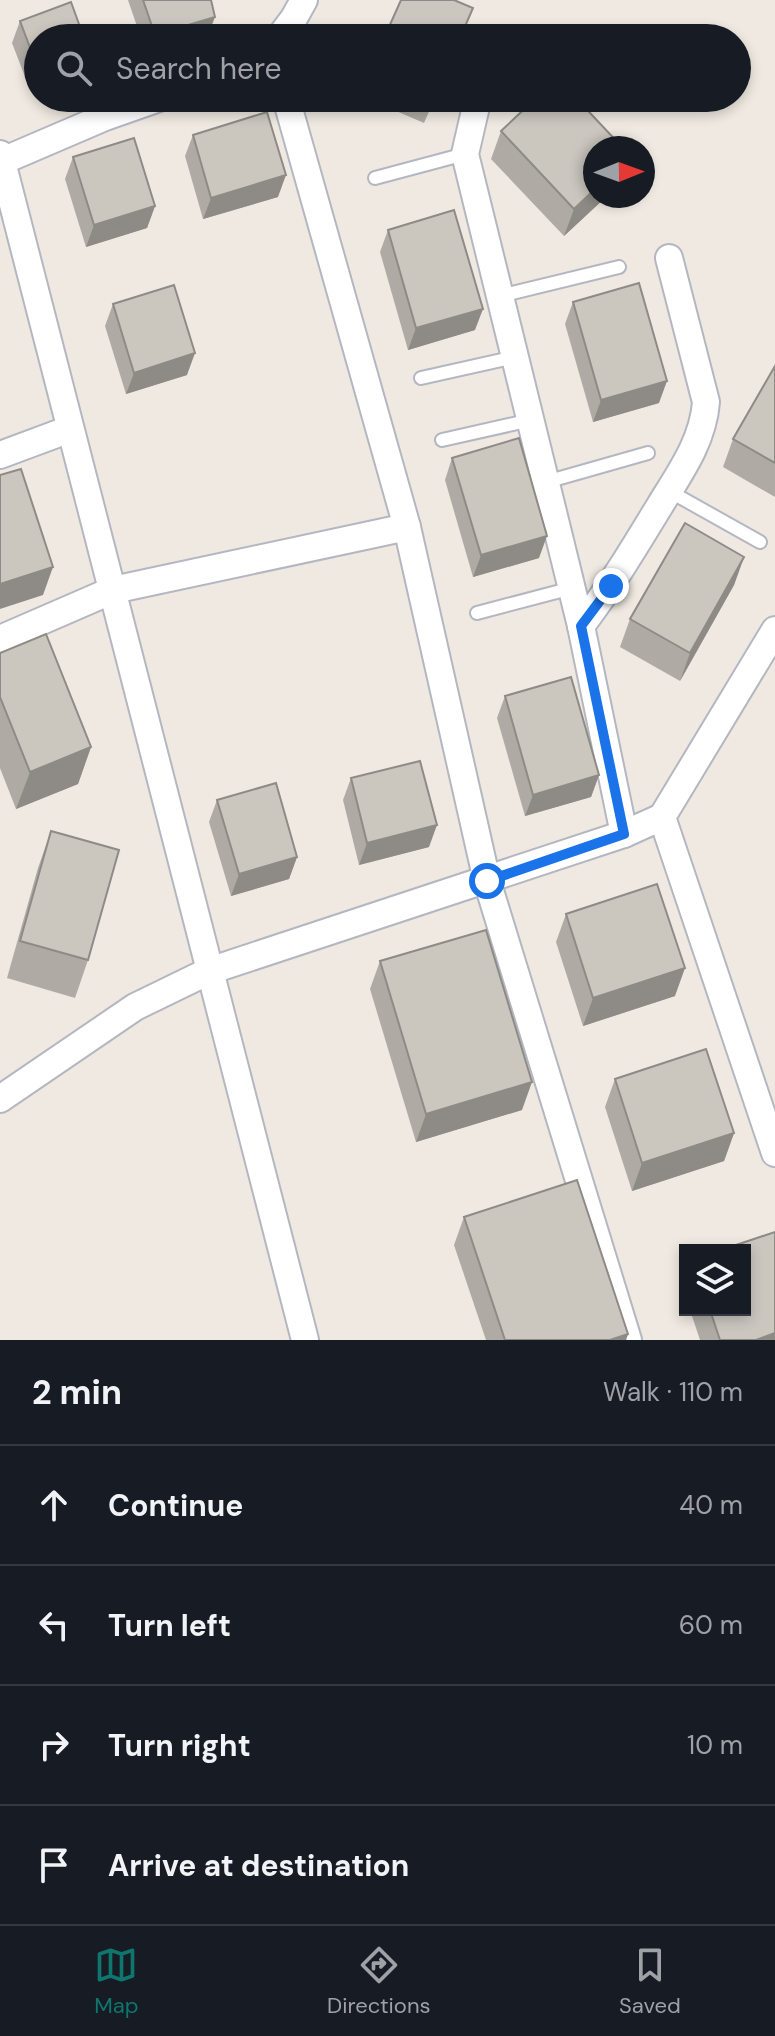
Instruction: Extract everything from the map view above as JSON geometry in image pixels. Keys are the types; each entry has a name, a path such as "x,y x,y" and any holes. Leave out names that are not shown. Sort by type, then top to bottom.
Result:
{"street":[{"path":"290,24 304,0"},
{"path":"119,112 1,160 305,1340"},
{"path":"290,112 407,527 487,881 628,1340"},
{"path":"475,112 465,154 581,626 624,834"},
{"path":"581,626 611,586 669,491 695,446 705,419 706,402 669,258"},
{"path":"0,455 70,429"},
{"path":"0,639 113,590 407,527"},
{"path":"0,1099 135,1007 209,971 487,881 624,834 662,817 775,630"},
{"path":"662,817 775,1153"}],"lane":[{"path":"375,178 465,154"},
{"path":"500,296 619,267"},
{"path":"421,378 515,357"},
{"path":"442,440 531,420"},
{"path":"546,482 648,453"},
{"path":"669,491 760,542"},
{"path":"477,613 572,588"}],"building":[{"path":"143,0 211,0 215,17 192,24 151,24"},
{"path":"401,0 454,0 473,8 466,24 390,24"},
{"path":"71,2 79,24 24,24 24,32 20,21"},
{"path":"267,112 286,175 211,198 193,135"},
{"path":"521,112 589,112 612,136 583,136 583,200 574,209 501,131"},
{"path":"134,138 155,206 94,225 73,157"},
{"path":"454,210 483,309 416,328 388,230"},
{"path":"639,283 667,381 601,400 573,302"},
{"path":"174,285 195,353 134,373 113,304"},
{"path":"775,366 775,463 733,439"},
{"path":"519,438 547,536 481,555 452,458"},
{"path":"21,469 53,567 0,584 0,475"},
{"path":"685,523 744,557 690,653 630,619"},
{"path":"46,634 91,747 30,772 0,697 0,653"},
{"path":"571,677 599,775 533,795 505,696"},
{"path":"420,761 437,825 367,843 351,778"},
{"path":"276,783 297,857 239,874 217,800"},
{"path":"51,831 119,850 88,960 20,941"},
{"path":"657,884 685,968 593,998 566,914"},
{"path":"486,930 532,1082 426,1114 380,961"},
{"path":"706,1049 734,1133 642,1163 615,1079"},
{"path":"577,1180 628,1334 610,1340 505,1340 464,1217"},
{"path":"775,1232 775,1333 756,1340 720,1340 712,1316 751,1316 751,1244 739,1244"}],"route":[{"path":"487,881 624,834 581,626 611,586"}]}
